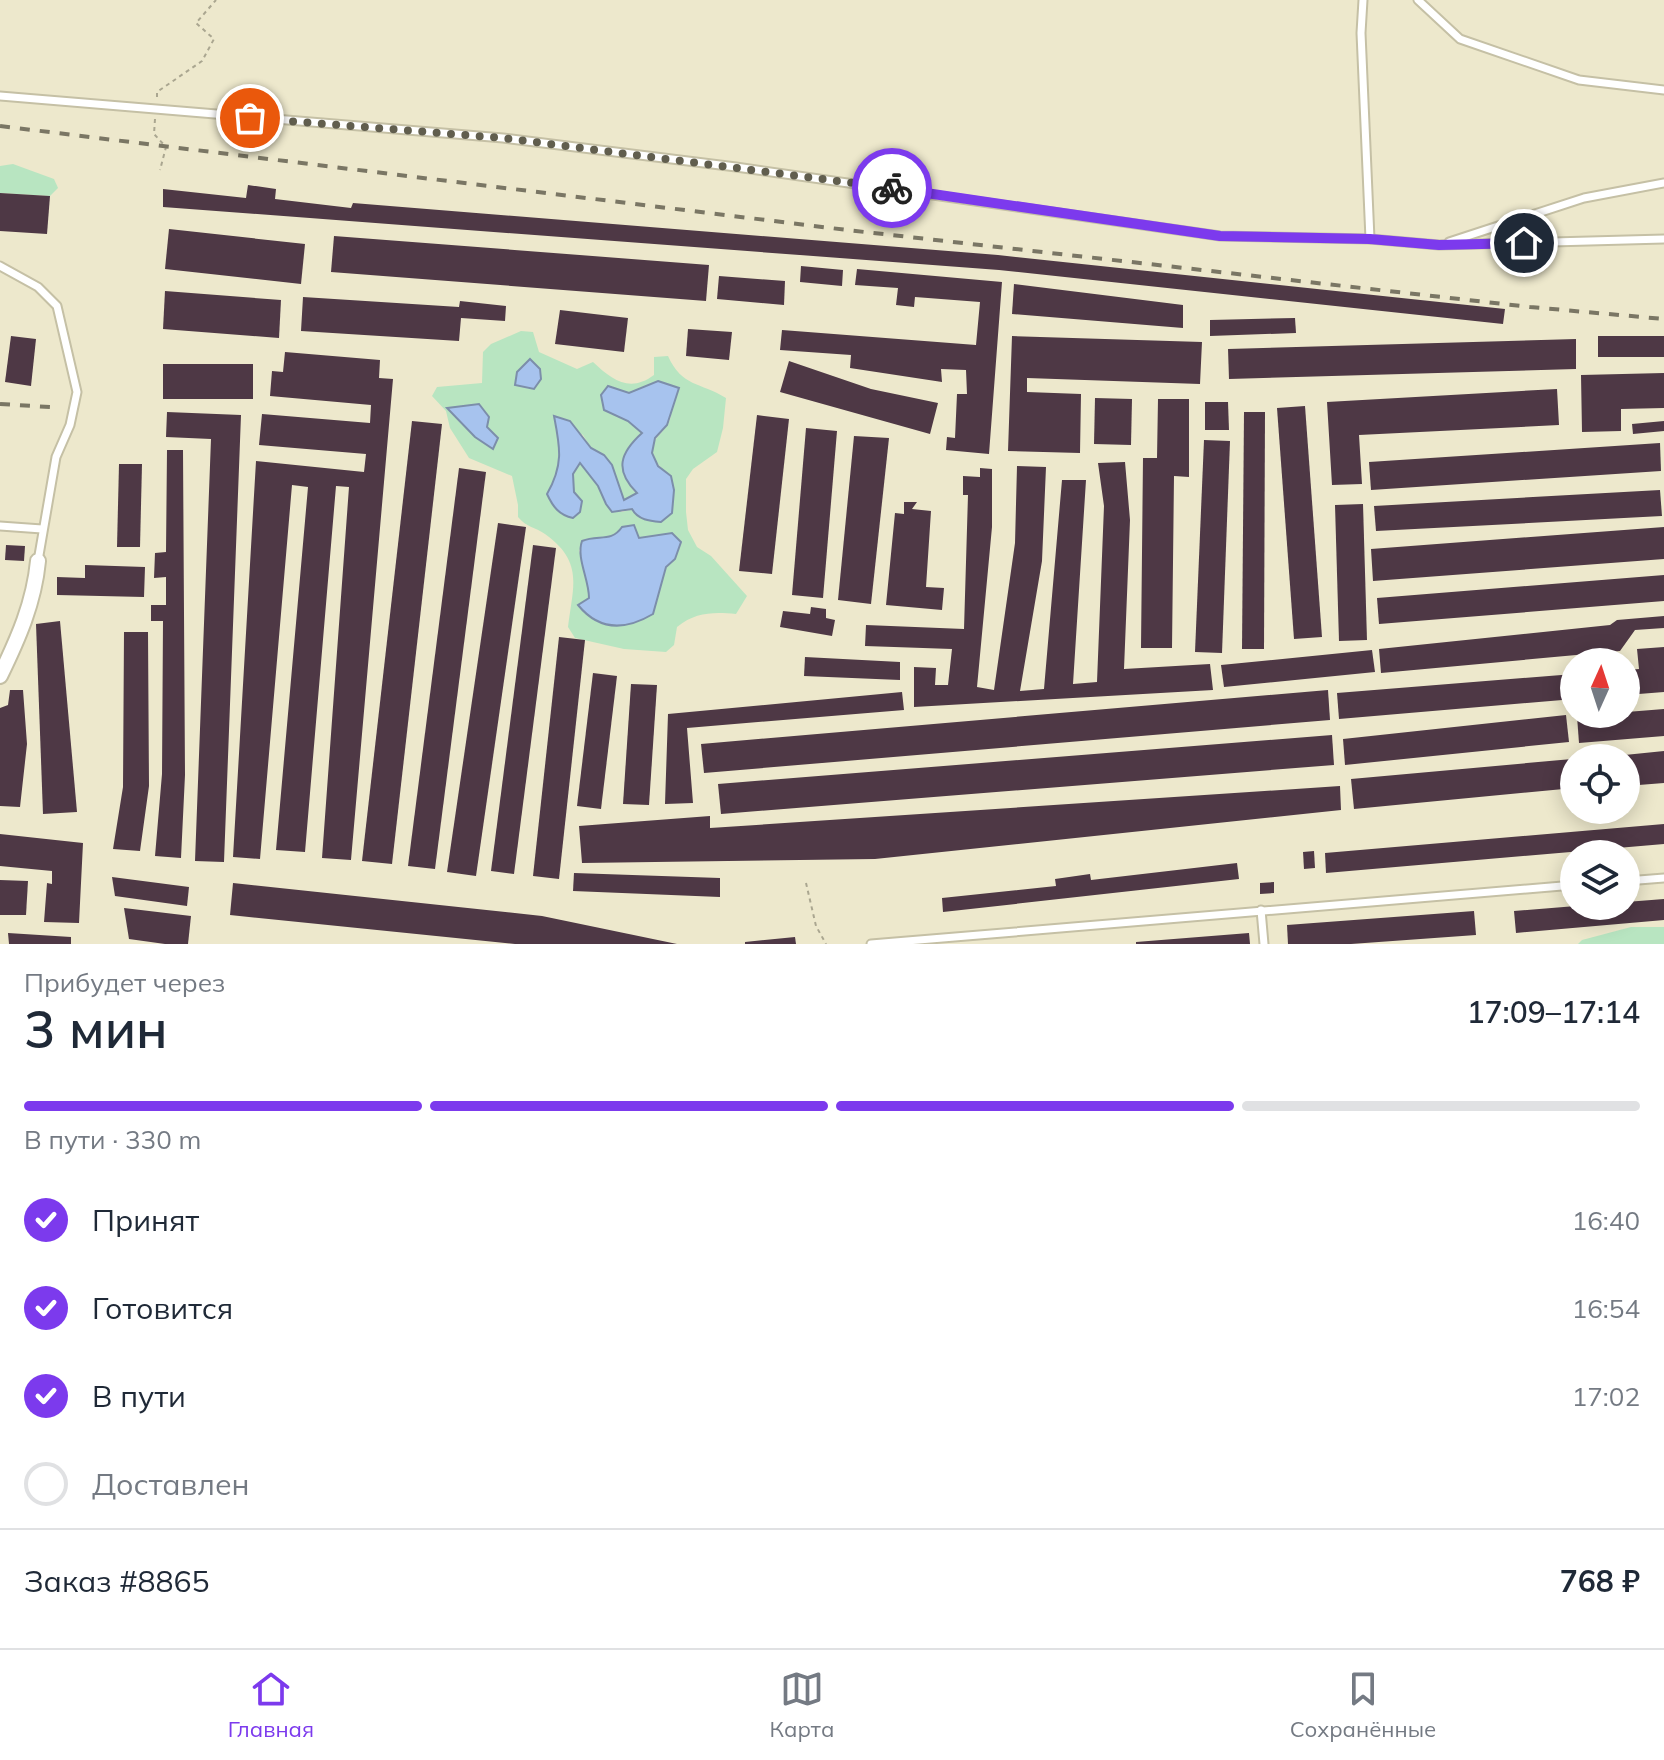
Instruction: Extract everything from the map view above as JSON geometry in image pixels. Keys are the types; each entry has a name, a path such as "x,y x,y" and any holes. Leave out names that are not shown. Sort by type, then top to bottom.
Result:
{"street":[{"path":"0,676 21,632 38,561"}],"lane":[{"path":"1363,0 1361,33 1370,239"},
{"path":"1418,0 1460,39 1579,80 1664,90"},
{"path":"0,96 518,139 1220,236 1370,239 1439,245 1664,239"},
{"path":"1439,245 1584,198 1664,183"},
{"path":"0,266 38,287 57,306 77,392 70,425 56,457 38,561"},
{"path":"0,526 42,529"},
{"path":"1640,880 1664,878"},
{"path":"871,944 1560,886"},
{"path":"1261,910 1264,944"}],"path":[{"path":"160,170 166,147 154,134 157,92 202,61 214,39 196,23 216,0"},
{"path":"806,883 816,926 826,944"}],"green space":[{"path":"13,164 54,179 58,188 50,196 0,193 0,166"},
{"path":"521,331 533,332 539,352 577,369 593,362 614,379 629,384 654,375 654,357 668,356 686,379 726,398 717,452 693,469 686,479 686,512 688,530 697,547 711,556 747,596 736,614 705,614 691,618 677,627 674,645 666,652 624,649 575,638 568,627 573,576 566,555 545,534 518,517 512,476 469,458 450,428 446,411 432,396 437,387 482,383 483,352 491,344","holes":["658,381 671,411 670,420 652,447 658,464 671,477 633,509 622,512 606,504 599,486 580,463 573,474 574,492 547,494 559,464 554,416 583,435 591,448 604,455 612,465 623,500 637,494 625,478 623,462 629,447 642,433 628,421 604,410 629,393","617,534 648,538 658,535 675,559 666,567 653,614 589,598 589,583 579,550 601,537 609,539"]},
{"path":"1631,927 1664,927 1664,944 1578,944 1582,940"}],"water":[{"path":"530,359 540,369 541,379 534,389 515,385 517,372"},
{"path":"658,381 679,388 667,425 655,438 652,453 658,466 671,476 674,490 672,513 661,522 641,518 632,509 612,512 598,486 580,463 573,474 574,492 582,501 580,512 573,518 560,513 547,494 556,474 559,455 554,416 570,421 591,448 604,455 612,465 624,500 637,493 625,477 623,462 629,448 642,433 628,421 604,410 601,395 608,386 629,393"},
{"path":"479,404 489,417 487,427 498,438 493,449 475,437 447,408"},
{"path":"634,525 639,538 672,533 681,542 675,559 666,567 653,614 633,623 604,624 586,614 578,605 589,598 581,554 582,541 609,537 622,527"}],"building":[{"path":"248,185 276,189 275,199 351,208 353,203 998,255 1505,309 1503,324 999,270 163,207 163,189 246,198"},
{"path":"0,193 50,196 47,234 0,231"},
{"path":"169,229 305,244 301,284 165,269"},
{"path":"334,236 709,265 706,301 331,272"},
{"path":"801,266 843,270 842,286 800,282"},
{"path":"857,269 1002,282 989,454 946,450 947,437 955,438 957,394 967,394 966,370 941,369 942,382 850,368 851,355 780,350 782,330 976,345 980,302 915,297 914,307 896,305 898,288 855,285"},
{"path":"719,276 785,281 784,305 717,299"},
{"path":"1014,284 1183,305 1183,328 1012,314"},
{"path":"165,291 281,300 279,338 163,329"},
{"path":"303,297 459,307 460,301 506,306 505,321 461,318 459,341 301,331"},
{"path":"560,310 628,318 624,352 555,344"},
{"path":"1295,318 1296,333 1210,336 1210,320"},
{"path":"688,329 732,332 729,360 686,356"},
{"path":"11,336 36,339 31,386 5,382"},
{"path":"1012,336 1202,342 1200,384 1027,378 1027,392 1081,394 1080,453 1008,451"},
{"path":"1598,336 1664,336 1664,357 1598,357"},
{"path":"1576,339 1576,369 1229,379 1228,349"},
{"path":"285,352 380,360 379,378 393,379 351,860 322,858 349,487 336,486 305,852 276,850 308,487 292,485 260,859 233,857 256,461 364,472 366,454 259,445 262,414 370,423 371,405 270,396 272,371 283,372"},
{"path":"789,361 871,389 938,403 930,434 780,392"},
{"path":"163,364 253,364 253,399 163,399"},
{"path":"1664,373 1664,408 1621,409 1621,431 1582,432 1581,375"},
{"path":"1557,389 1559,425 1359,435 1362,484 1332,485 1327,402"},
{"path":"1095,398 1132,399 1131,445 1094,444"},
{"path":"1158,399 1189,399 1189,477 1174,476 1172,648 1141,648 1143,458 1157,458"},
{"path":"1205,402 1228,402 1229,430 1205,430"},
{"path":"1305,406 1322,637 1294,639 1277,408"},
{"path":"167,412 241,415 224,862 195,861 211,439 166,437"},
{"path":"1244,412 1265,412 1264,649 1242,649"},
{"path":"757,415 789,419 772,574 739,571"},
{"path":"412,421 442,424 392,864 362,861"},
{"path":"1664,421 1664,431 1633,434 1632,424"},
{"path":"806,428 837,431 823,598 792,595"},
{"path":"854,436 889,438 871,604 838,600"},
{"path":"1204,440 1230,441 1222,653 1195,652"},
{"path":"1660,443 1661,471 1371,490 1369,462"},
{"path":"167,450 183,450 185,775 181,858 155,856 162,774 163,621 151,621 151,605 166,605 166,577 154,578 155,553 166,552"},
{"path":"1125,462 1130,520 1124,669 1210,664 1213,690 914,707 914,667 936,668 935,685 948,685 952,649 865,646 866,625 964,629 968,495 963,495 963,476 980,477 980,468 992,469 992,527 977,687 994,690 1015,543 1017,466 1046,467 1042,561 1020,691 1044,689 1062,480 1086,480 1073,684 1097,682 1104,506 1098,463"},
{"path":"119,464 142,464 140,547 117,547"},
{"path":"459,468 486,472 435,869 408,866"},
{"path":"1660,490 1662,516 1376,531 1374,506"},
{"path":"904,502 917,502 912,509 931,511 926,587 944,588 942,610 886,605 895,513 904,514"},
{"path":"1363,504 1367,640 1339,641 1335,505"},
{"path":"498,523 526,527 476,876 447,872"},
{"path":"1664,527 1664,559 1373,581 1371,549"},
{"path":"6,545 25,546 24,561 5,560"},
{"path":"533,545 556,548 514,874 491,871"},
{"path":"85,565 145,567 144,597 57,595 57,577 85,578"},
{"path":"1664,575 1664,601 1379,624 1377,598"},
{"path":"811,607 826,609 826,618 835,620 832,636 780,627 783,611 810,614"},
{"path":"1664,616 1664,628 1635,630 1622,648 1560,648 1560,657 1381,673 1379,649 1610,625 1617,620"},
{"path":"60,621 77,812 43,814 36,624"},
{"path":"124,632 148,632 149,786 140,851 113,849 123,787"},
{"path":"559,637 585,640 559,879 533,876"},
{"path":"1664,647 1664,692 1640,694 1640,649"},
{"path":"1372,650 1375,672 1224,687 1221,665"},
{"path":"805,657 900,662 900,680 804,676"},
{"path":"593,673 617,676 601,809 577,806"},
{"path":"1560,675 1560,700 1339,719 1337,693"},
{"path":"631,684 657,685 649,805 623,804"},
{"path":"10,690 23,690 27,744 20,807 0,806 0,708 8,705"},
{"path":"1328,690 1330,720 704,773 701,744"},
{"path":"902,692 904,710 687,728 693,803 665,804 668,714"},
{"path":"1664,709 1664,736 1579,743 1578,728 1640,728 1640,711"},
{"path":"1560,716 1560,728 1567,728 1569,742 1345,765 1343,739"},
{"path":"1332,735 1334,765 721,814 718,784"},
{"path":"1664,751 1664,783 1640,785 1640,753"},
{"path":"1560,760 1560,789 1354,809 1351,779"},
{"path":"1340,786 1341,810 875,859 582,863 579,826 710,816 710,828"},
{"path":"1664,824 1664,844 1640,846 1640,840 1560,840 1560,853 1326,873 1325,853"},
{"path":"0,834 83,843 79,923 44,922 47,883 52,884 52,871 0,866"},
{"path":"1314,851 1315,868 1304,869 1303,852"},
{"path":"1237,863 1239,879 943,912 942,898 1056,886 1055,879 1090,874 1091,880"},
{"path":"574,873 720,878 720,897 573,891"},
{"path":"112,877 189,887 187,906 115,896"},
{"path":"0,880 28,881 26,915 0,915"},
{"path":"1274,882 1274,893 1260,894 1260,883"},
{"path":"233,883 542,916 677,944 515,944 230,915"},
{"path":"1664,899 1664,920 1516,933 1514,911 1560,907 1560,920 1640,920 1640,901"},
{"path":"124,908 191,916 188,944 129,939"},
{"path":"1474,911 1476,935 1351,944 1288,944 1287,925"},
{"path":"8,933 71,937 71,944 9,944"},
{"path":"1249,933 1250,944 1136,944 1136,942"},
{"path":"795,937 796,944 745,944 745,942"}],"railway":[{"path":"0,126 847,230 1530,307 1664,319"},
{"path":"0,404 50,407"}],"way so far":[{"path":"250,118 503,138 892,188"}],"route":[{"path":"892,188 1220,236 1370,239 1439,245 1524,243"}]}
